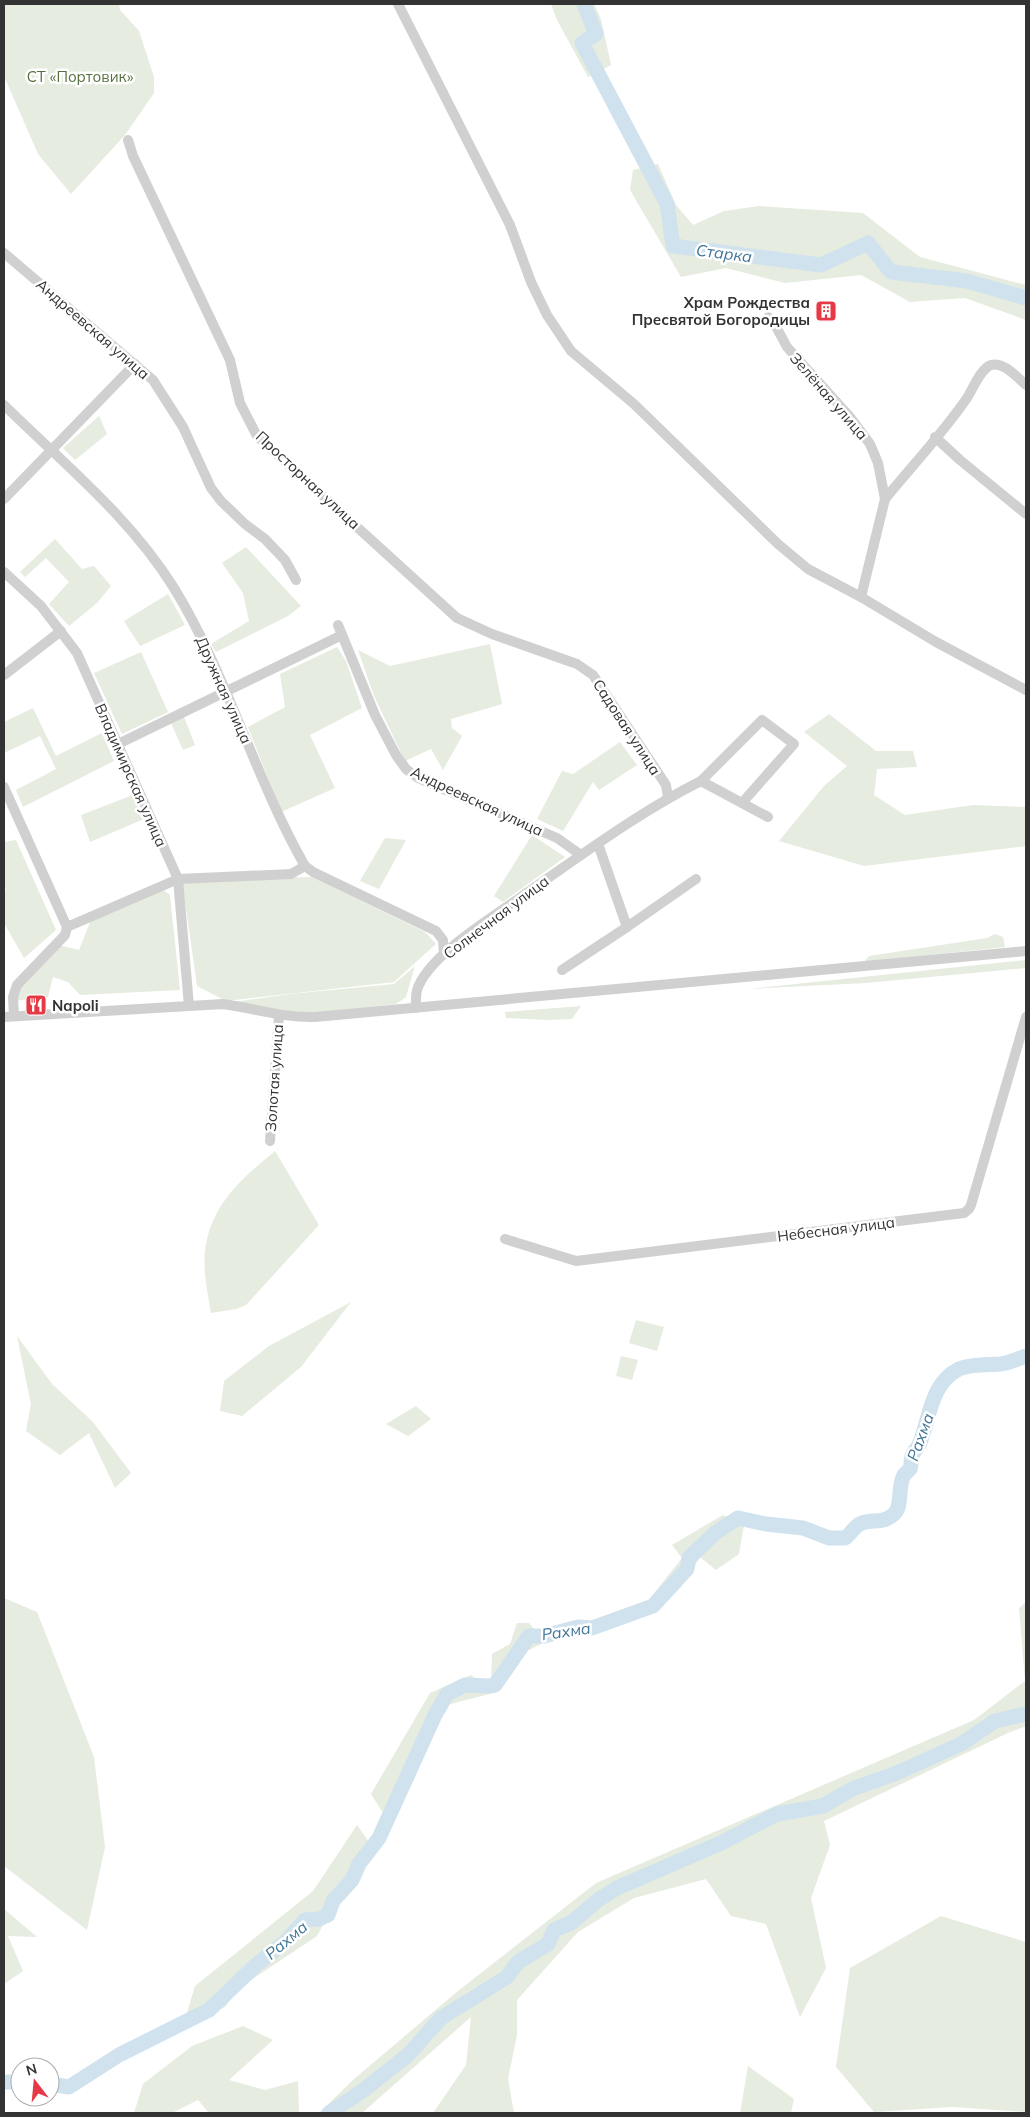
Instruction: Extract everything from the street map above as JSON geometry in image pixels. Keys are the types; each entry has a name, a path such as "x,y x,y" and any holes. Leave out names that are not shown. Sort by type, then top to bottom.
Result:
{"street":[{"path":"398,4 510,225 530,282 547,315 571,351 634,404 778,544 808,569 861,597 936,642 1026,690"},
{"name":"Просторная улица","path":"128,140 133,156 230,360 240,404 257,436 458,618 492,634"},
{"name":"Андреевская улица","path":"4,253 153,380 183,427 211,488 221,501 278,553 290,567 296,580"},
{"name":"Зелёная улица","path":"768,316 788,347 850,417 870,444 883,481 885,499 861,597"},
{"path":"4,499 79,419 124,377 135,364"},
{"path":"885,499 966,399 985,369 990,365 1002,366 1026,385"},
{"name":"Дружная улица","path":"4,405 127,524 148,550 174,588 201,637 227,691 269,795 305,866"},
{"path":"935,437 1026,514"},
{"name":"Владимирская улица","path":"4,572 41,606 76,653 178,879 189,1006"},
{"name":"Андреевская улица","path":"227,691 340,630 375,714 396,755 406,768 418,778 557,838 581,855"},
{"path":"4,675 60,631"},
{"name":"Садовая улица","path":"492,634 577,664 593,675 629,726 666,785 668,798"},
{"path":"118,744 227,691"},
{"name":"Солнечная улица","path":"416,1008 416,992 419,984 444,954 466,936 581,855 668,798 702,782 762,720 794,744 742,803"},
{"path":"702,782 768,817"},
{"path":"4,787 66,927 65,935 17,985 9,1017 223,1004 240,1006 279,1016 315,1017 1026,951"},
{"path":"598,844 626,926"},
{"path":"66,927 178,879 291,874 305,866 313,872 436,932 443,940 444,954"},
{"path":"562,970 696,879"},
{"name":"Золотая улица","path":"270,1141 279,1016"},
{"name":"Небесная улица","path":"505,1239 576,1261 964,1213 972,1205 1026,1018"}],"green space":[{"name":"СТ «Портовик»","path":"4,4 119,4 120,10 139,31 154,77 154,93 125,135 71,194 38,154 4,76"},
{"path":"551,4 594,4 601,19 611,65 588,77 557,20"},
{"path":"658,164 676,205 693,225 724,211 759,206 863,213 920,257 1026,285 1026,320 965,298 910,302 861,275 785,283 726,268 681,277 630,190 633,170"},
{"path":"99,416 107,434 75,460 63,448"},
{"path":"55,539 82,569 94,566 111,586 97,603 69,626 49,604 69,582 46,558 25,577 20,572"},
{"path":"246,547 301,606 288,616 216,652 211,644 249,621 243,593 222,563"},
{"path":"168,594 185,625 140,646 124,621"},
{"path":"490,644 502,704 451,719 452,728 462,736 443,770 431,749 405,761 374,696 358,650 390,666"},
{"path":"337,647 346,661 362,708 310,735 335,788 281,812 248,727 285,707 280,674"},
{"path":"141,652 168,712 122,734 94,673"},
{"path":"33,708 56,756 102,733 114,761 23,807 16,790 56,769 40,736 4,753 4,722"},
{"path":"829,714 876,751 913,751 917,767 877,769 874,795 905,815 973,805 1026,807 1026,846 864,866 779,841 824,786 847,766 804,732"},
{"path":"184,717 195,745 183,750 171,723"},
{"path":"620,742 637,765 599,790 593,782 563,831 537,819 562,771 573,774"},
{"path":"133,795 144,819 90,842 81,815"},
{"path":"532,835 565,857 503,902 494,896"},
{"path":"385,838 406,840 379,889 360,881"},
{"path":"16,840 56,930 24,958 4,923 4,896 6,889 4,888 4,842"},
{"path":"312,877 425,932 436,944 394,982 226,1001 197,986 182,880"},
{"path":"161,888 170,895 180,990 80,995 68,982 53,977 48,997 14,1001 19,984 59,945 79,950 91,920"},
{"path":"995,934 1003,937 1005,947 864,962 869,956 987,938"},
{"path":"1026,960 1026,968 866,983 748,989"},
{"path":"415,966 406,997 396,1004 327,1012 288,1012 234,1002 290,994 394,984"},
{"path":"581,1006 572,1019 506,1018 505,1012"},
{"path":"275,1151 319,1225 246,1305 236,1309 211,1313 205,1276 205,1249 211,1226 224,1201 233,1190"},
{"path":"351,1302 301,1367 242,1416 220,1411 224,1381 269,1346"},
{"path":"636,1320 664,1327 657,1351 629,1343"},
{"path":"17,1336 52,1384 93,1422 131,1473 115,1488 89,1433 60,1455 26,1431 31,1404"},
{"path":"621,1356 638,1360 632,1380 616,1376"},
{"path":"416,1406 431,1419 408,1436 386,1424"},
{"path":"723,1515 744,1525 739,1554 716,1570 700,1557 681,1587 668,1600 647,1602 682,1558 672,1545"},
{"path":"4,1598 37,1612 94,1757 105,1847 87,1930 4,1866"},
{"path":"1026,1602 1026,1726 824,1821 830,1845 811,1898 826,1968 800,2017 766,1924 731,1916 706,1879 634,1898 578,1932 517,2000 517,2035 508,2079 514,2113 433,2113 466,2065 471,2017 362,2113 319,2113 354,2079 458,1991 596,1883 974,1720 1025,1681 1019,1608"},
{"path":"517,1623 529,1623 545,1642 523,1653 506,1676 491,1680 492,1654 510,1644"},
{"path":"471,1675 493,1693 447,1705 390,1824 371,1794 430,1693"},
{"path":"357,1825 369,1842 317,1936 239,1988 225,2007 183,2026 195,1986 313,1891"},
{"path":"4,1909 37,1937 8,1936 23,1971 4,1984"},
{"path":"941,1916 1026,1942 1026,2112 952,2107 874,2112 836,2067 850,1968"},
{"path":"243,2026 273,2040 229,2080 265,2090 298,2081 299,2112 209,2113 198,2100 172,2113 134,2113 143,2084 192,2046"},
{"path":"748,2066 794,2099 791,2113 740,2113"}],"waterway":[{"name":"Старка","path":"584,4 596,34 582,43 667,204 673,246 821,265 868,243 891,272 967,281 1026,298"},
{"name":"Рахма","path":"60,2086 69,2087 119,2055 209,2010 255,1966 285,1942 305,1920 319,1919 328,1915 333,1901 352,1880 359,1864 379,1838 435,1715 447,1694 465,1685 495,1685 529,1636 544,1636 578,1627 592,1628 653,1606 687,1569 689,1558 715,1533 738,1518 766,1524 803,1528 829,1538 845,1538 860,1524 890,1517 897,1511 902,1480 910,1469 912,1456 919,1445 936,1392 942,1383 949,1375 963,1367 1003,1363 1026,1356"},
{"path":"329,2113 361,2092 408,2055 441,2018 507,1977 518,1962 548,1944 554,1930 571,1923 598,1900 617,1888 721,1843 777,1814 823,1806 852,1789 897,1773 961,1744 995,1721 1026,1714"},
{"name":"Рахма","path":"4,2082 10,2082"}],"place":[{"name":"Храм Рождества Пресвятой Богородицы","path":"826,311"},
{"name":"Napoli","path":"36,1005"}]}
